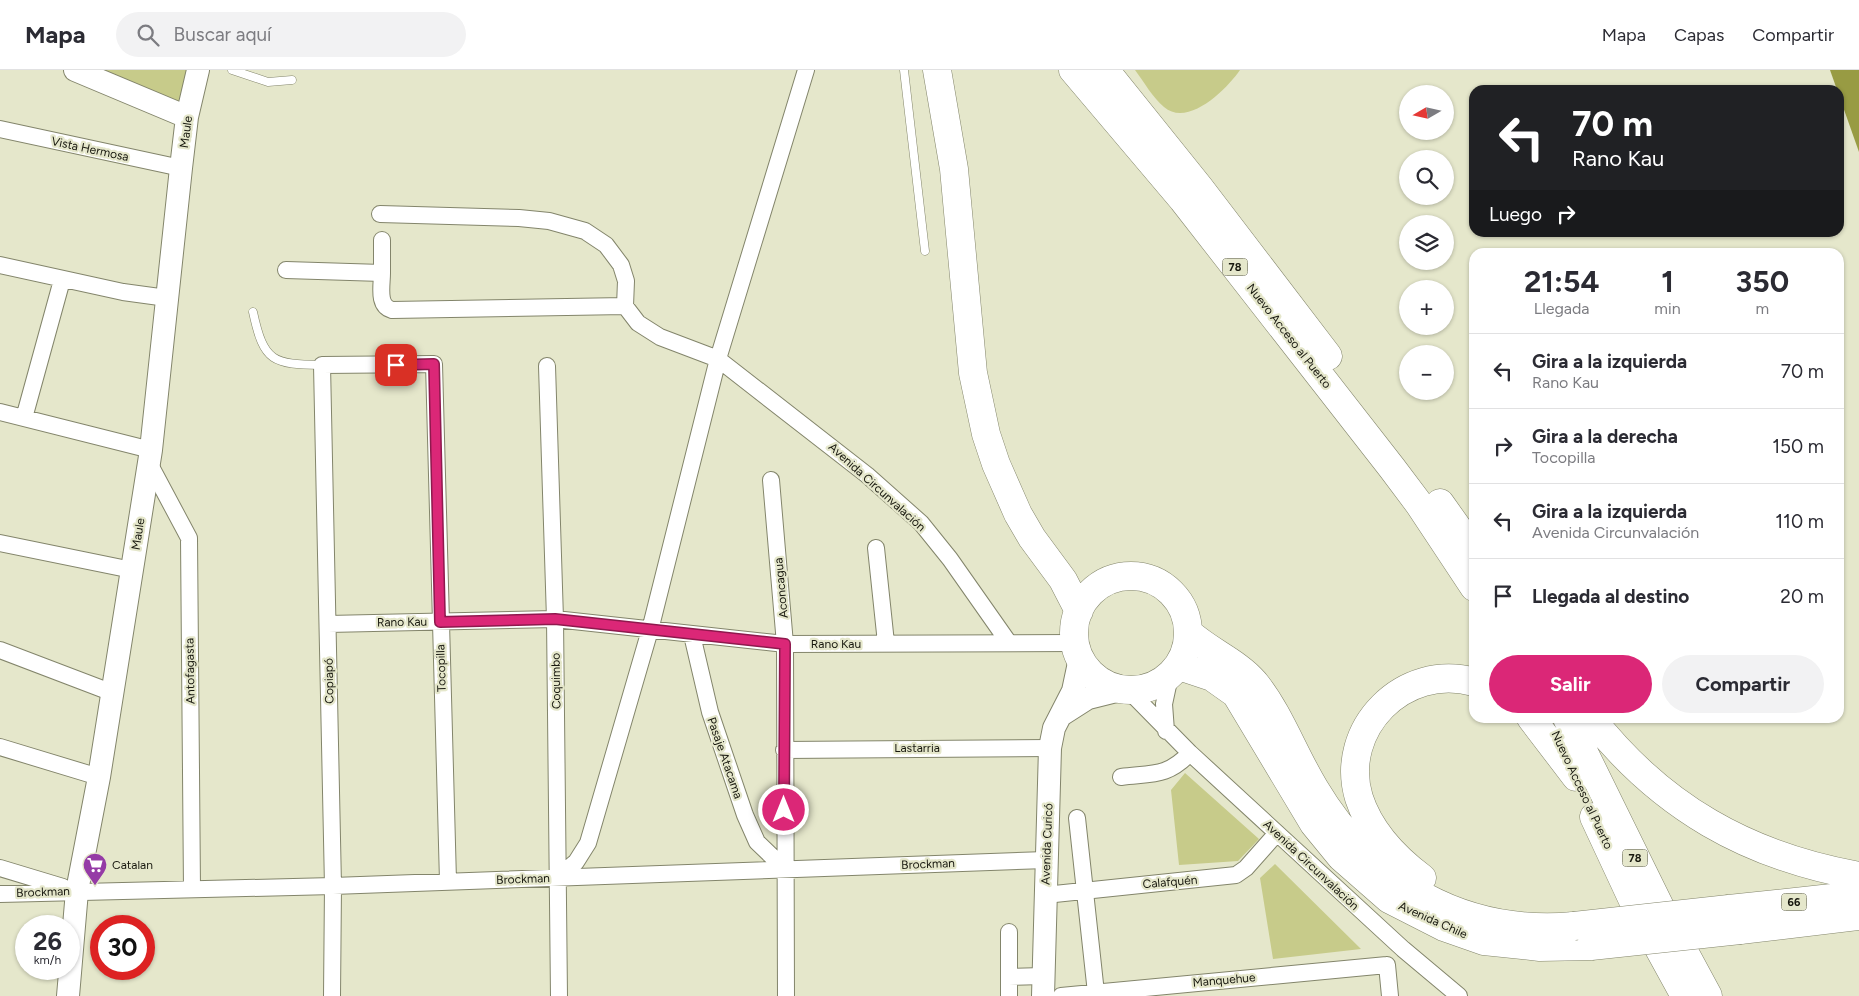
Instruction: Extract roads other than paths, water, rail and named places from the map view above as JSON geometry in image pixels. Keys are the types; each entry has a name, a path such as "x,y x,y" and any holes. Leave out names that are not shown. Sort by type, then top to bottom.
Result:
{"highway":[{"path":"937,70 954,169 973,373 986,434 996,464 1018,514 1032,538 1063,580 1079,611"},
{"name":"Nuevo Acceso al Puerto","path":"1073,70 1183,200 1392,468 1419,504 1469,579"},
{"name":"Nuevo Acceso al Puerto","path":"1104,70 1205,195 1469,544"},
{"path":"1143,577 1166,588 1176,597 1187,620 1189,633 1184,656 1174,671 1151,688 1125,690 1096,679 1077,650 1076,621 1085,599 1105,582 1117,578 1143,577"},
{"name":"Avenida Chile","path":"1189,633 1238,667 1254,683 1327,809 1366,856 1395,880 1427,899 1459,913 1493,923 1541,928 1582,936"},
{"name":"Avenida Chile","path":"1174,671 1212,678 1236,694 1314,824 1341,857 1389,899 1444,928 1484,941 1540,947 1582,936 1734,919 1859,895"},
{"path":"1469,681 1446,678 1425,681 1404,689 1387,702 1363,733 1356,752 1355,775 1359,797 1365,813 1393,854 1445,895 1493,923"},
{"path":"1535,723 1576,776"},
{"name":"Nuevo Acceso al Puerto","path":"1550,723 1635,905 1686,996"},
{"name":"Nuevo Acceso al Puerto","path":"1569,723 1660,909 1708,996"},
{"path":"1596,723 1639,770 1678,804 1703,820 1747,844 1768,852 1859,876"},
{"name":"Avenida Chile","path":"1734,919 1773,926 1859,916"},
{"path":"1773,926 1859,932"}],"street":[{"path":"75,70 188,117"},
{"name":"Maule","path":"68,996 77,891 99,777 150,457 181,168 188,117 198,70"},
{"path":"558,877 576,862 588,843 650,630 718,359 806,70"},
{"name":"Vista Hermosa","path":"0,130 181,168"},
{"path":"380,214 519,218 549,221 585,231 606,245 621,265 626,281 625,306 392,310 386,308 382,303 382,240"},
{"path":"0,265 62,280 123,292 167,298"},
{"path":"286,270 382,273"},
{"path":"24,418 62,280"},
{"name":"Avenida Circunvalación","path":"625,306 638,323 660,336 718,359 852,462 921,523 950,559 1009,643"},
{"name":"Tocopilla","path":"322,365 434,364 448,881"},
{"name":"Copiapó","path":"322,365 333,886 332,996"},
{"name":"Coquimbo","path":"547,366 555,619 559,996"},
{"path":"0,412 150,457"},
{"name":"Antofagasta","path":"150,457 189,538 192,889"},
{"name":"Aconcagua","path":"772,480 785,644 784,869 786,996"},
{"path":"0,543 132,570"},
{"path":"876,548 886,644"},
{"name":"Rano Kau","path":"328,624 555,619 785,644 1009,643 1077,650"},
{"name":"Pasaje Atacama","path":"692,635 710,712 745,815 757,842 784,869"},
{"path":"0,650 113,693"},
{"name":"Avenida Curicó","path":"1009,977 1043,986 1050,748 1054,728 1063,714 1073,691 1077,650"},
{"path":"1166,730 1164,704 1174,671"},
{"path":"1063,714 1088,698 1125,690"},
{"name":"Avenida Circunvalación","path":"1125,690 1190,753 1403,949 1459,996"},
{"path":"0,748 99,777"},
{"name":"Lastarria","path":"784,750 1050,748"},
{"path":"1121,777 1169,770 1190,753"},
{"path":"1077,818 1096,993"},
{"name":"Calafquén","path":"1045,895 1236,875 1246,868 1277,833"},
{"name":"Brockman","path":"0,894 333,886 1046,860"},
{"path":"0,868 77,891"},
{"path":"1009,932 1009,996"},
{"path":"1390,996 1387,965 1403,949"},
{"name":"Manquehue","path":"1070,996 1387,965"}],"lane":[{"path":"232,70 268,82 292,80"},
{"path":"904,70 925,251"},
{"path":"253,312 258,334 265,349 274,359 287,365 322,365"}],"place":[{"name":"Catalan","path":"95,886"}]}
